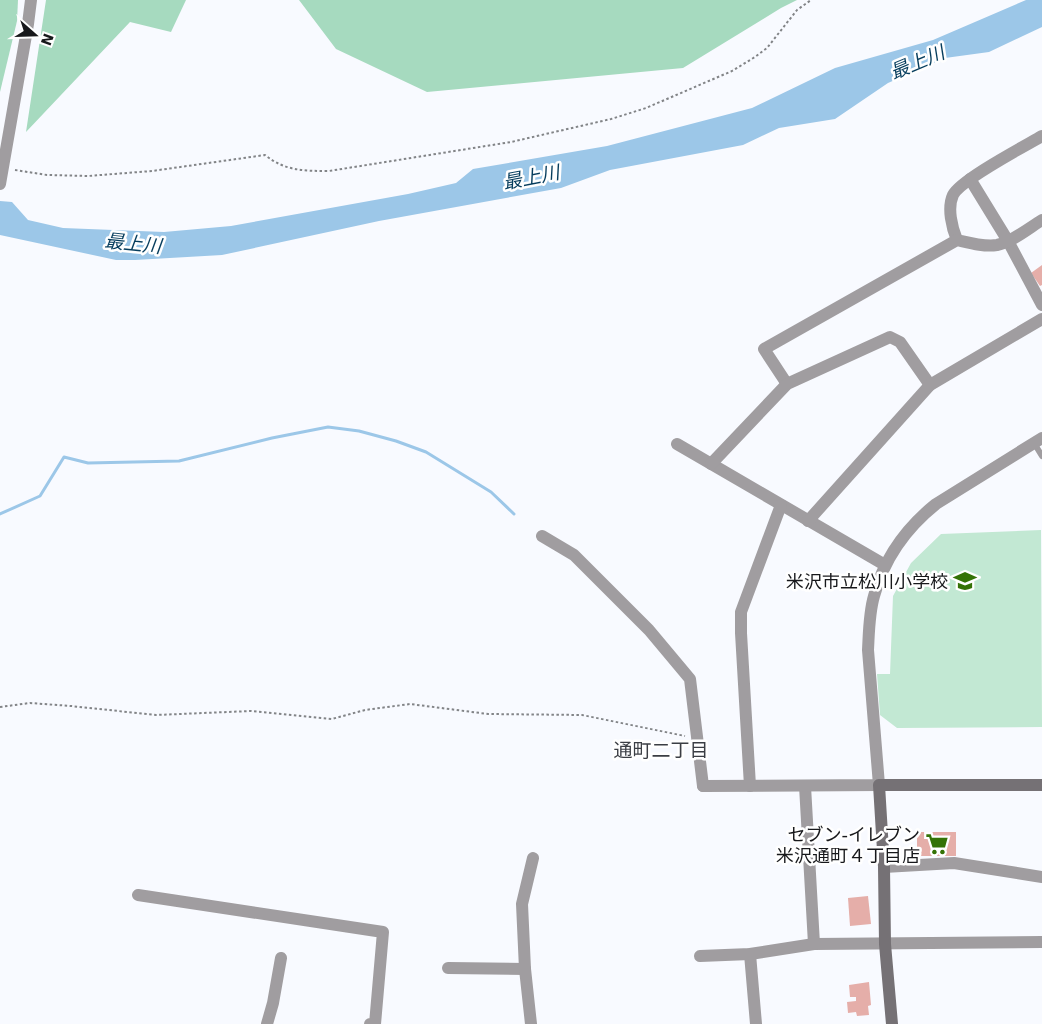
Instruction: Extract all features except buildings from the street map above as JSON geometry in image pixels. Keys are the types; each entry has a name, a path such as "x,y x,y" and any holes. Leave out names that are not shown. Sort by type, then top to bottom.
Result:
{"main road":[{"path":"892,1024 885,944 884,867 879,785 1042,785"}],"street":[{"path":"0,183 31,0"},
{"path":"957,240 952,228 950,211 952,196 958,188 1042,136"},
{"path":"970,179 1008,241 1042,305"},
{"path":"787,384 764,349 957,240 996,245 1008,241 1042,220"},
{"path":"808,521 930,385 1042,319"},
{"path":"711,464 787,384 890,337 900,342 930,385"},
{"path":"542,536 574,555 649,630 690,679 703,786 879,785 868,650 873,597 885,565 903,537 925,512 1038,441"},
{"path":"677,444 885,565"},
{"path":"750,786 740,633 741,612 781,505"},
{"path":"805,786 814,944"},
{"path":"531,1024 525,969 522,904 533,858"},
{"path":"884,867 954,864 1042,877"},
{"path":"138,895 383,932 375,1024 370,1024"},
{"path":"700,956 750,954 814,944 1042,942"},
{"path":"750,954 756,1024"},
{"path":"266,1024 273,1003 281,958"},
{"path":"448,968 525,969"}],"lane":[{"path":"1038,441 1042,456"}],"path":[{"path":"3,168 47,175 88,176 152,171 265,155 274,162 291,169 329,171 511,142 612,119 646,108 732,71 767,48 797,10 811,0"},
{"path":"0,707 30,703 156,715 251,712 332,719 365,710 410,704 488,714 582,715 697,739"}],"green space":[{"path":"0,0 18,0 17,21 0,92"},
{"path":"46,0 186,0 171,32 130,22 26,132"},
{"path":"299,0 797,0 683,68 427,92 336,49"},
{"name":"米沢市立松川小学校","path":"1041,530 1042,727 897,728 880,715 877,674 890,674 893,596 911,563 941,534"}],"water":[{"name":"最上川","path":"1026,0 1042,0 1042,27 989,52 945,58 888,83 835,119 779,128 743,145 610,170 561,188 379,221 222,255 116,260 0,235 0,201 12,202 28,220 63,228 164,232 231,226 408,194 456,183 473,169 607,146 752,108 835,68 933,40"}],"waterway":[{"path":"0,514 40,496 64,457 88,463 179,461 272,438 328,427 359,431 396,441 426,452 491,492 514,514"}],"place":[{"name":"米沢市立松川小学校","path":"965,581"},
{"name":"セブン-イレブン 米沢通町４丁目店","path":"937,844"}],"district":[{"name":"通町二丁目","path":"661,750"}]}
